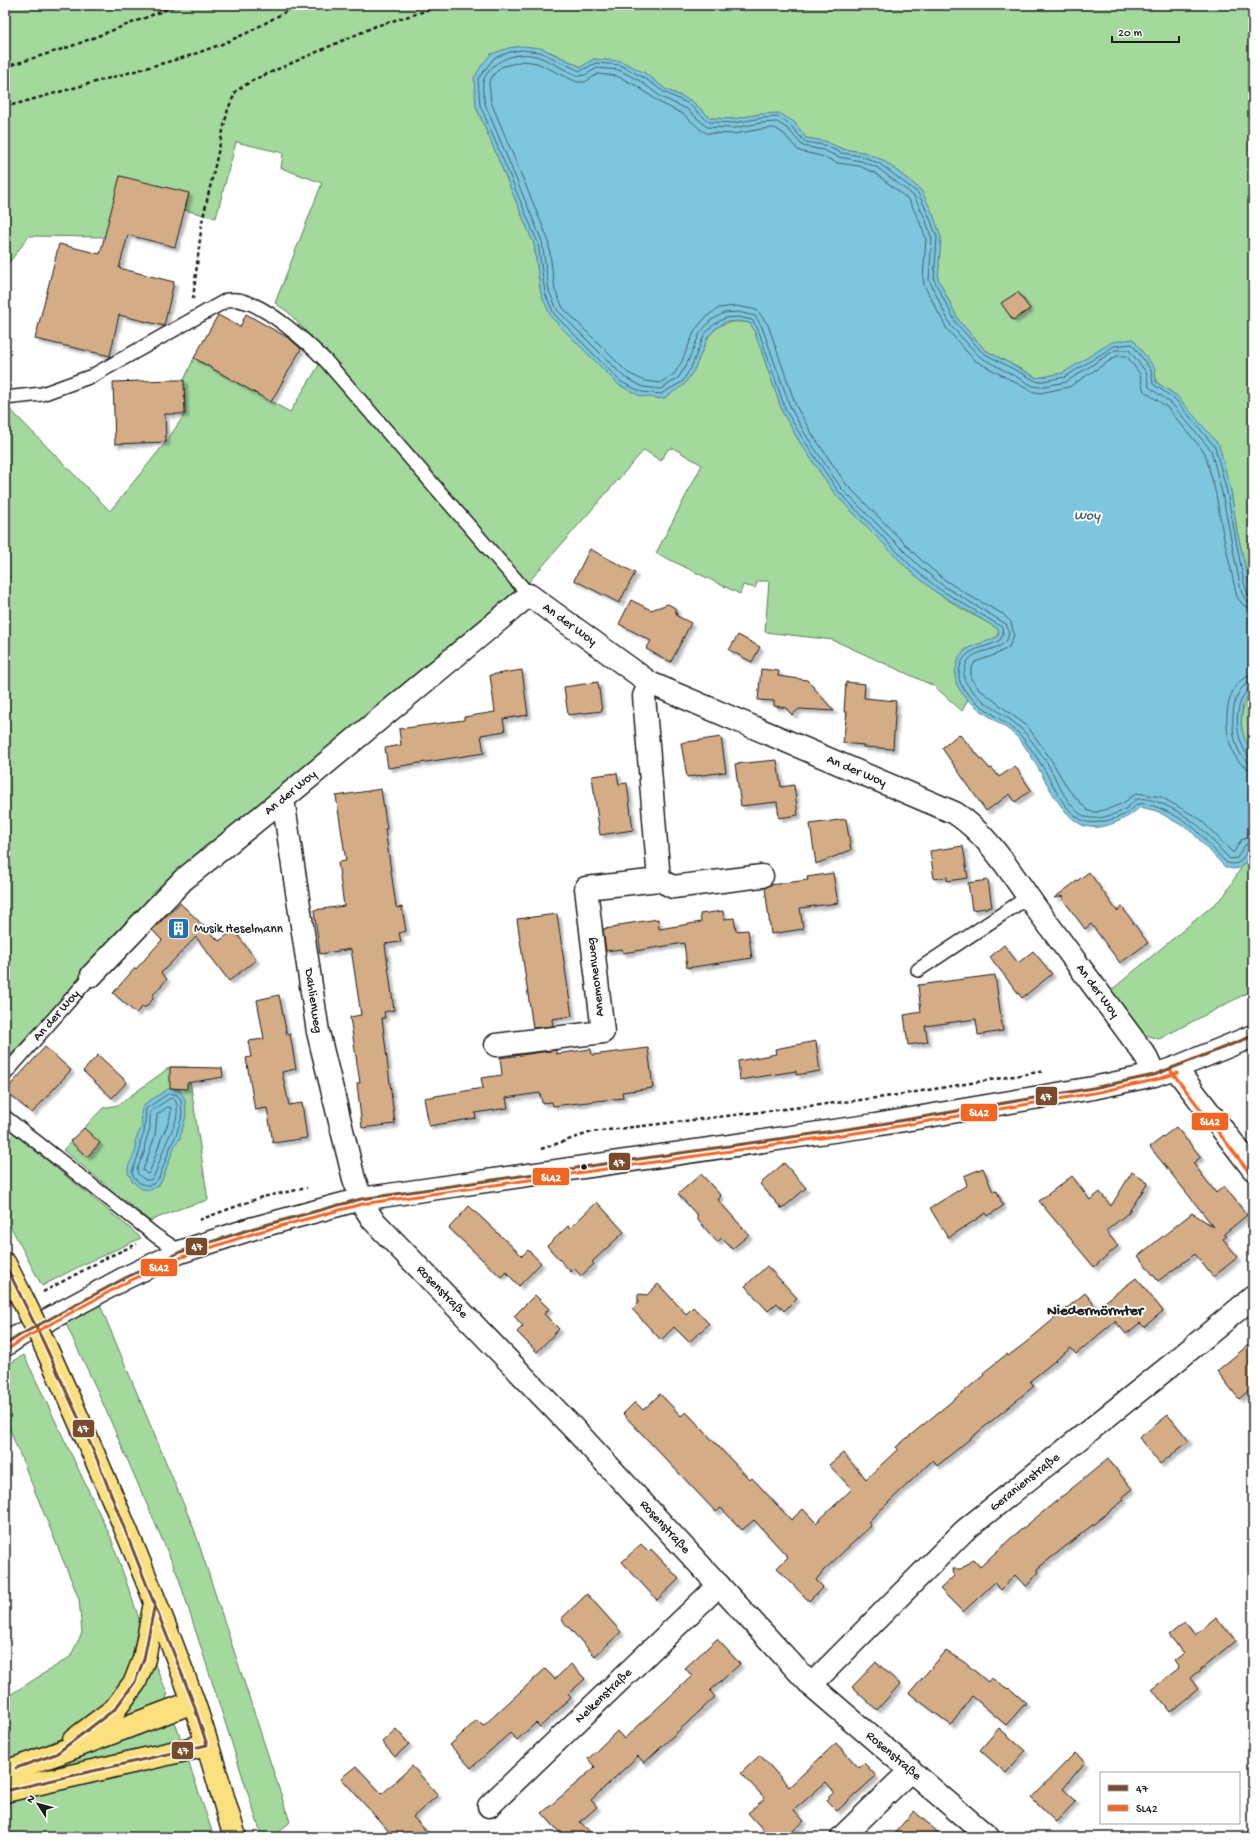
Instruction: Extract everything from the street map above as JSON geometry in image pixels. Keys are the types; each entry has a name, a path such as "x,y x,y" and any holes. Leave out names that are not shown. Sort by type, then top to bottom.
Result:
{"main road":[{"path":"5,1264 43,1340 95,1454 155,1603 193,1702 235,1837"},
{"path":"56,1754 114,1709 134,1682 144,1659 155,1603"},
{"path":"5,1772 193,1702"},
{"path":"5,1791 207,1745"}],"street":[{"name":"An der Woy","path":"92,975 183,880 529,595 650,683 955,813 970,823 980,833 1145,1055 1154,1075"},
{"path":"650,683 644,696 659,880"},
{"name":"Dahlienweg","path":"283,799 318,1032 354,1179 361,1199"},
{"name":"Anemonenweg","path":"496,1045 603,1032 586,888 659,880 673,887 762,876"},
{"path":"5,1345 20,1335 125,1278 180,1252 254,1228 361,1199 875,1125 1093,1088 1154,1075 1176,1068 1253,1036"},
{"path":"1176,1068 1253,1169"},
{"name":"Rosenstraße","path":"361,1199 373,1220 577,1432 811,1685 988,1837"},
{"name":"Geranienstraße","path":"811,1685 964,1531 1170,1366 1253,1297"},
{"name":"Nelkenstraße","path":"489,1806 719,1585"},
{"path":"842,1837 911,1770"}],"lane":[{"path":"5,398 42,394 92,376 227,300 243,301 261,309 306,341 326,361 529,595"},
{"path":"918,970 1028,897"},
{"name":"An der Woy","path":"5,1074 92,975"},
{"path":"5,1117 156,1236 180,1252"}],"path":[{"path":"5,67 72,46 178,5"},
{"path":"5,107 189,56 247,33 298,5"},
{"path":"191,320 202,222 228,109 236,91 253,80 376,26 445,5"},
{"path":"540,1149 592,1132 885,1097 1050,1070"}],"green space":[{"path":"5,5 1253,5 1253,600 1237,531 1231,491 1177,396 1156,382 1155,369 1086,359 1063,373 1037,378 985,350 959,321 938,279 941,237 921,190 883,160 863,152 842,149 826,142 806,138 794,122 760,114 734,119 710,118 692,101 665,89 645,73 594,59 581,67 555,54 538,48 509,48 476,106 534,244 541,294 694,370 707,340 718,327 726,323 750,323 754,330 783,413 799,441 835,494 912,572 936,592 962,609 998,629 998,634 994,638 968,648 959,657 957,685 968,700 962,711 934,686 833,640 765,632 769,581 758,581 755,588 743,585 740,594 656,553 702,465 673,448 668,449 661,461 644,450 526,585 327,354 288,312 275,303 322,183 281,168 283,153 236,142 216,218 185,210 189,194 105,237 29,236 5,268","holes":["1018,292 1030,309 1013,320 1002,303"]},
{"path":"194,358 290,412 321,362 518,592 177,875 5,1061 5,404 110,511 166,442 185,414 184,380"},
{"path":"1253,689 1253,757 1244,738 1241,722 1244,706"},
{"path":"1253,848 1253,990 1159,1039 1139,1033 1109,992 1224,896"},
{"path":"170,1067 188,1067 208,1200 179,1209 150,1221 63,1150 103,1108 118,1105"},
{"path":"5,1126 141,1238 80,1266 42,1286 5,1216"},
{"path":"100,1305 194,1529 290,1822 274,1837 262,1837 178,1576 98,1392 65,1322"},
{"path":"24,1355 111,1538 154,1662 168,1695 166,1696 214,1837 5,1837 5,1698 70,1657 82,1633 79,1599 5,1418 5,1366"}],"water":[{"name":"Woy","path":"522,46 541,48 581,67 594,59 621,61 645,73 665,89 692,101 710,118 734,119 760,114 779,113 794,122 806,138 825,141 842,149 863,152 883,160 921,190 933,214 941,237 938,279 959,321 985,350 1037,378 1063,373 1112,342 1133,339 1155,369 1156,382 1177,396 1219,445 1231,491 1237,531 1253,600 1253,689 1243,704 1241,723 1243,734 1253,757 1253,848 1245,863 1239,868 1233,869 1225,867 1191,831 1157,811 1140,807 1135,812 1113,824 1097,827 1082,825 1072,818 1055,798 1033,759 1018,738 971,703 963,695 958,686 955,674 960,657 968,649 997,637 999,633 998,629 936,592 911,572 835,494 799,441 783,413 754,330 750,323 738,321 725,322 716,328 708,337 694,370 684,385 663,399 640,396 619,385 551,317 541,294 534,244 476,106 474,78 482,65 491,54 509,48"},
{"path":"170,1088 180,1091 185,1099 186,1116 180,1138 175,1145 162,1180 158,1186 150,1190 142,1189 133,1182 128,1173 128,1167 136,1150 135,1141 142,1126 141,1111 146,1103"}],"building":[{"path":"120,176 189,193 175,247 128,235 119,268 174,282 164,326 119,315 110,356 35,339 59,244 100,254"},
{"path":"1018,292 1030,309 1013,320 1001,303"},
{"path":"246,314 290,339 301,349 271,402 194,358 218,315 240,327"},
{"path":"184,380 185,414 165,414 166,442 115,444 113,382"},
{"path":"590,549 635,573 619,603 574,580"},
{"path":"631,600 651,610 668,604 675,608 677,616 691,623 671,662 646,649 651,641 619,624"},
{"path":"738,635 760,647 752,662 729,650"},
{"path":"761,669 779,671 778,676 807,680 834,711 799,709 792,715 786,708 774,706 774,701 758,700"},
{"path":"522,670 528,715 503,719 505,731 481,735 484,753 388,768 385,748 401,745 399,729 464,720 464,717 495,712 490,675"},
{"path":"598,682 602,711 568,715 564,687"},
{"path":"846,682 865,684 864,698 896,701 893,749 863,747 863,745 843,743 847,712 844,712"},
{"path":"959,734 999,777 1015,766 1031,790 1015,802 1010,794 986,811 942,748"},
{"path":"721,737 726,772 687,777 681,743"},
{"path":"777,760 781,787 794,785 798,815 779,818 777,802 741,806 735,764"},
{"path":"617,773 619,784 627,783 633,830 600,835 592,776"},
{"path":"381,789 396,906 397,908 402,907 406,931 399,933 401,942 385,944 394,1010 384,1012 385,1018 382,1018 395,1124 362,1128 357,1083 360,1083 350,1017 361,1015 351,949 320,954 314,910 344,906 338,862 346,861 336,796"},
{"path":"846,819 851,850 816,864 810,824"},
{"path":"963,846 968,878 947,881 947,877 934,879 930,851"},
{"path":"1089,872 1117,911 1122,907 1148,943 1120,963 1091,924 1085,929 1062,898 1064,896 1054,898"},
{"path":"833,873 838,903 800,908 803,929 771,934 765,888 770,885 808,880 807,877"},
{"path":"988,880 992,907 972,910 968,883"},
{"path":"180,903 219,941 234,930 256,960 229,981 196,937 161,973 167,979 153,995 153,999 146,1007 142,1007 136,1013 113,993 162,940 152,930"},
{"path":"723,911 724,919 734,918 736,931 748,930 752,958 687,968 684,943 623,953 622,949 606,951 603,929 658,919 659,929 701,922 700,914"},
{"path":"557,914 572,1016 552,1019 553,1026 533,1028 517,919"},
{"path":"1004,945 1018,963 1033,951 1052,974 1022,998 990,957"},
{"path":"995,975 1003,1031 978,1035 976,1019 925,1026 928,1042 908,1045 904,1015 921,1012 918,985"},
{"path":"279,995 287,1035 290,1034 296,1069 282,1072 289,1105 302,1103 307,1138 273,1143 267,1108 255,1110 246,1058 251,1057 248,1041 264,1039 257,1000"},
{"path":"816,1041 820,1071 796,1075 796,1071 740,1080 738,1061 776,1054 775,1049"},
{"path":"45,1047 71,1070 32,1113 5,1091"},
{"path":"648,1048 653,1088 622,1092 623,1098 553,1106 552,1102 542,1103 540,1093 506,1098 508,1108 475,1113 476,1118 429,1126 424,1098 483,1088 481,1078 502,1075 500,1058 556,1050 556,1054 591,1049 592,1055"},
{"path":"98,1055 127,1082 112,1098 83,1071"},
{"path":"170,1067 222,1068 223,1077 187,1083 187,1089 170,1088"},
{"path":"1176,1127 1201,1157 1193,1163 1216,1193 1224,1186 1247,1215 1224,1234 1227,1236 1223,1239 1238,1257 1213,1277 1195,1254 1158,1281 1138,1256 1192,1213 1214,1227 1150,1147"},
{"path":"84,1128 100,1143 87,1157 70,1141"},
{"path":"784,1163 806,1188 782,1209 760,1184"},
{"path":"983,1168 993,1192 997,1191 1003,1206 988,1216 986,1213 948,1238 930,1208 967,1185 964,1176"},
{"path":"1132,1172 1148,1183 1128,1213 1106,1231 1118,1246 1094,1267 1039,1201 1072,1176 1090,1200 1100,1192 1111,1206"},
{"path":"701,1174 721,1196 718,1200 749,1235 732,1249 722,1238 717,1242 696,1218 698,1216 678,1194"},
{"path":"597,1202 624,1232 592,1262 594,1264 581,1276 574,1268 571,1272 547,1246 568,1226 570,1228"},
{"path":"469,1206 522,1256 528,1250 541,1263 519,1286 506,1272 501,1277 449,1228"},
{"path":"767,1266 797,1298 784,1311 777,1303 768,1311 745,1286"},
{"path":"1136,1278 1163,1311 1144,1327 1140,1323 1126,1334 1115,1321 1076,1354 1071,1348 1030,1381 1034,1386 937,1466 933,1460 868,1522 871,1526 824,1570 816,1580 823,1587 809,1601 777,1568 788,1557 754,1520 742,1530 721,1508 716,1512 623,1414 635,1402 643,1410 660,1394 681,1416 686,1412 750,1480 752,1478 791,1520 803,1509 816,1523 852,1489 829,1465 843,1453 866,1479 898,1449 896,1447 984,1375 983,1373 1007,1354 1008,1356 1024,1344 1085,1293 1097,1308"},
{"path":"658,1284 686,1314 693,1307 709,1324 689,1342 674,1327 661,1340 632,1309 638,1303 638,1294 647,1295"},
{"path":"535,1295 549,1309 544,1314 559,1329 537,1352 517,1332 523,1326 514,1316"},
{"path":"1253,1341 1253,1387 1239,1399 1217,1371"},
{"path":"1168,1415 1189,1441 1160,1464 1139,1438"},
{"path":"1108,1459 1132,1489 1122,1497 1124,1500 1037,1569 1039,1572 1026,1587 1015,1575 1001,1590 994,1583 963,1612 940,1589 954,1576 953,1569 961,1569 973,1559 980,1567 1011,1538"},
{"path":"641,1544 649,1552 651,1549 679,1579 657,1600 622,1562"},
{"path":"587,1594 621,1632 595,1656 561,1619"},
{"path":"1216,1617 1235,1641 1190,1678 1198,1689 1170,1712 1152,1689 1179,1668 1174,1661 1184,1653 1169,1635 1185,1622 1195,1635"},
{"path":"717,1639 740,1664 710,1691 715,1697 644,1763 638,1756 591,1800 597,1807 580,1822 595,1837 564,1837 542,1813 595,1767 588,1759 617,1731 624,1739 692,1676 685,1668"},
{"path":"946,1651 964,1662 988,1682 991,1678 1008,1689 1009,1688 1026,1703 1006,1725 972,1696 951,1725 909,1693"},
{"path":"876,1662 900,1684 877,1710 852,1687"},
{"path":"571,1664 585,1679 568,1694 571,1698 540,1727 536,1723 517,1740 510,1733 471,1768 450,1745 477,1720 483,1726 545,1669 555,1679"},
{"path":"999,1728 1025,1751 1006,1773 980,1750"},
{"path":"396,1729 409,1744 395,1757 382,1742"},
{"path":"836,1743 859,1768 864,1763 876,1776 837,1811 826,1800 834,1792 826,1782 794,1810 804,1821 786,1837 770,1837 748,1813 765,1798 741,1773 760,1755 789,1787"},
{"path":"1075,1753 1085,1762 1063,1789 1076,1801 1056,1822 1031,1798"},
{"path":"356,1766 382,1794 412,1766 438,1795 413,1817 432,1837 394,1837 341,1778"},
{"path":"914,1811 943,1837 891,1837"}],"transit line":[{"name":"47","path":"5,1345 20,1335 125,1278 180,1252 254,1228 361,1199 875,1125 1093,1088 1154,1075 1253,1036"},
{"name":"SL42","path":"1171,1071 1249,1172"},
{"name":"SL42","path":"8,1349 23,1339 127,1282 182,1257 255,1233 362,1204 876,1130 1094,1093 1155,1080 1177,1073"},
{"name":"47","path":"5,1264 43,1341 95,1454 193,1702 207,1745 5,1791"},
{"name":"47","path":"16,1768 56,1754 115,1709 135,1682 144,1659 155,1603 153,1599"}],"place":[{"name":"Musik Heselmann","path":"179,929"}],"district":[{"name":"Niedermörmter","path":"1095,1311"}]}
